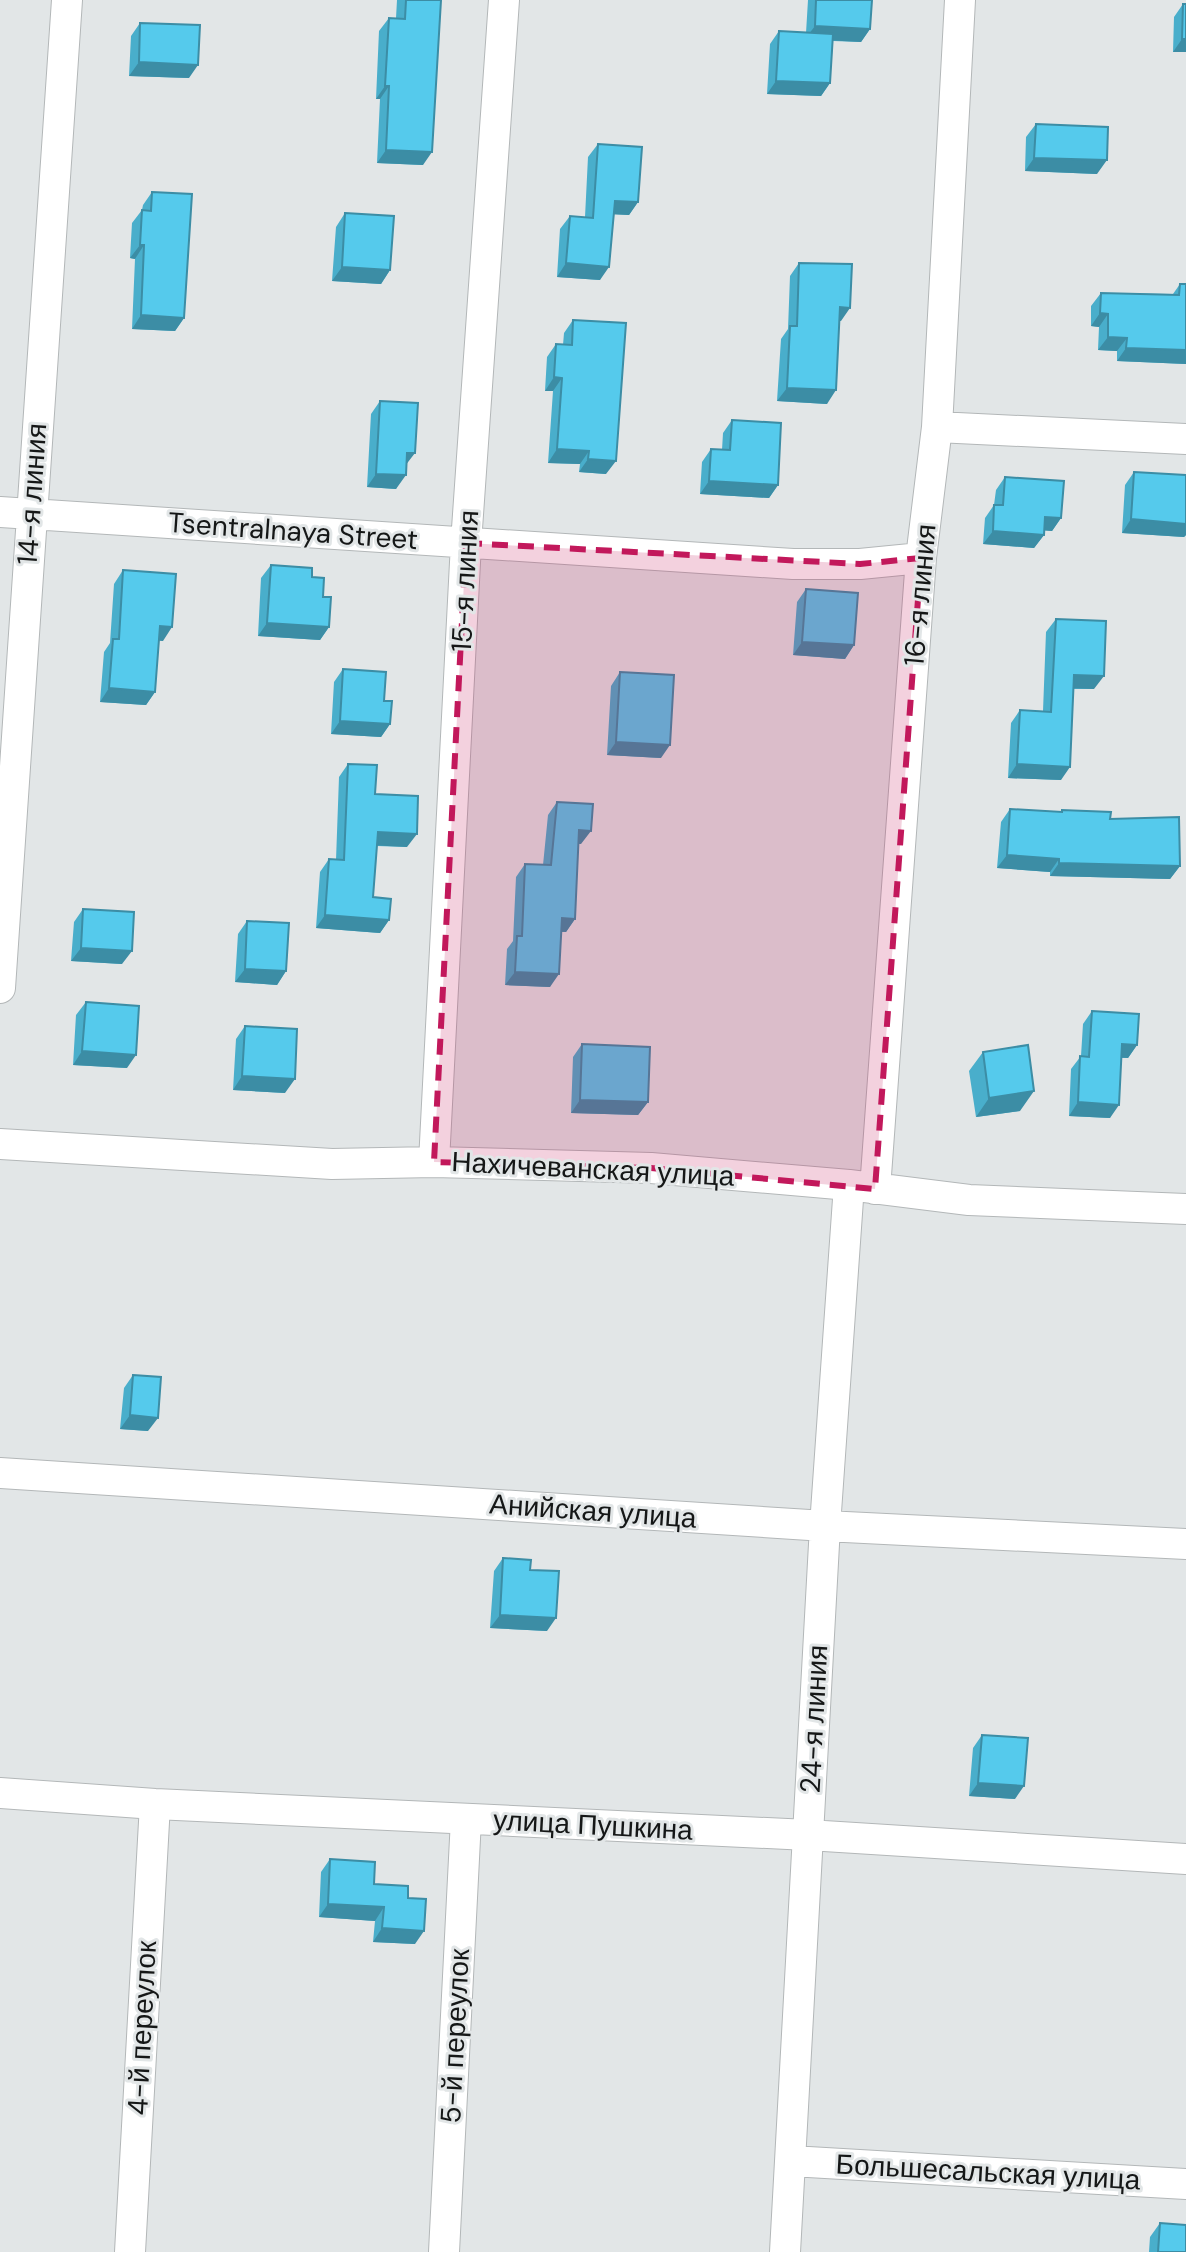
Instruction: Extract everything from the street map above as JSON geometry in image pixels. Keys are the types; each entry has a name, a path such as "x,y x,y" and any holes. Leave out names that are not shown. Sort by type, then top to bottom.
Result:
{"street":[{"name":"14-я линия","path":"0,988 67,0"},
{"name":"15-я линия","path":"434,1162 466,543 504,0"},
{"name":"16-я линия","path":"862,1187 921,558 937,427 960,0"},
{"path":"937,427 1186,439"},
{"name":"Tsentralnaya Street","path":"0,512 793,564 860,564 921,558"},
{"name":"Нахичеванская улица","path":"0,1144 316,1163 376,1165 434,1162 651,1168 969,1200 1186,1209"},
{"name":"24-я линия","path":"785,2252 825,1526 862,1187"},
{"name":"Анийская улица","path":"0,1473 825,1526 1186,1544"},
{"name":"улица Пушкина","path":"0,1793 155,1804 808,1835 1186,1859"},
{"name":"4-й переулок","path":"130,2252 155,1804"},
{"name":"5-й переулок","path":"444,2252 466,1819"},
{"name":"Большесальская улица","path":"791,2161 1186,2184"}],"highlighted area":[{"path":"466,543 860,564 921,558 875,1189 651,1168 434,1162"}],"building":[{"path":"406,0 441,0 432,152 386,150 389,86 385,86 389,18 405,19"},
{"path":"816,0 872,0 870,29 815,26"},
{"path":"1183,4 1186,4 1186,39 1182,39"},
{"path":"140,23 200,25 198,65 139,62"},
{"path":"779,31 833,34 830,83 776,81"},
{"path":"1036,124 1108,127 1107,160 1034,158"},
{"path":"598,144 642,147 638,202 615,201 609,267 566,263 570,216 593,218"},
{"path":"152,192 192,194 184,318 141,315 142,210 151,211"},
{"path":"345,213 394,216 390,270 342,267"},
{"path":"799,263 852,264 850,308 840,307 836,390 787,388 790,326 797,326"},
{"path":"1180,284 1186,284 1186,350 1126,348 1127,338 1108,337 1108,314 1100,313 1101,293 1179,295"},
{"path":"573,320 626,323 616,461 588,459 589,451 557,449 562,378 554,377 556,344 572,345"},
{"path":"380,401 418,403 415,453 407,453 406,475 376,474"},
{"path":"732,420 781,423 778,485 709,481 711,449 730,450"},
{"path":"1134,472 1186,475 1186,524 1131,519"},
{"path":"1005,477 1064,481 1061,518 1045,517 1044,535 993,531 994,505 1003,505"},
{"path":"271,565 312,568 312,577 324,578 323,597 331,597 329,627 267,623"},
{"path":"123,570 176,574 172,627 160,626 155,692 109,688 113,639 119,639"},
{"path":"806,589 858,593 854,645 802,642"},
{"path":"1056,619 1106,621 1104,676 1074,675 1070,767 1017,764 1020,710 1051,712"},
{"path":"343,669 386,672 384,701 392,701 390,724 340,721"},
{"path":"620,672 674,675 670,745 616,742"},
{"path":"348,764 377,765 375,794 418,796 417,834 378,832 373,897 391,899 389,920 325,915 329,859 344,860"},
{"path":"557,802 593,804 591,831 579,830 575,919 562,918 559,974 515,972 517,936 522,936 525,864 551,865"},
{"path":"1010,809 1111,812 1110,819 1179,817 1180,866 1059,863 1059,859 1007,855"},
{"path":"83,909 134,912 132,951 81,948"},
{"path":"247,921 289,923 286,971 245,969"},
{"path":"86,1002 139,1006 136,1055 82,1051"},
{"path":"1092,1011 1139,1014 1137,1045 1122,1044 1119,1105 1078,1102 1080,1056 1089,1057"},
{"path":"245,1026 297,1029 295,1079 242,1076"},
{"path":"582,1044 650,1047 648,1102 580,1100"},
{"path":"1028,1045 1034,1091 989,1098 983,1052"},
{"path":"133,1375 161,1377 158,1418 130,1415"},
{"path":"503,1558 531,1560 530,1570 559,1571 556,1618 500,1615"},
{"path":"982,1735 1028,1738 1024,1786 978,1783"},
{"path":"330,1859 375,1862 374,1884 408,1886 408,1898 426,1899 424,1931 382,1928 384,1907 328,1904"},
{"path":"1160,2223 1186,2225 1186,2252 1158,2252"}]}
